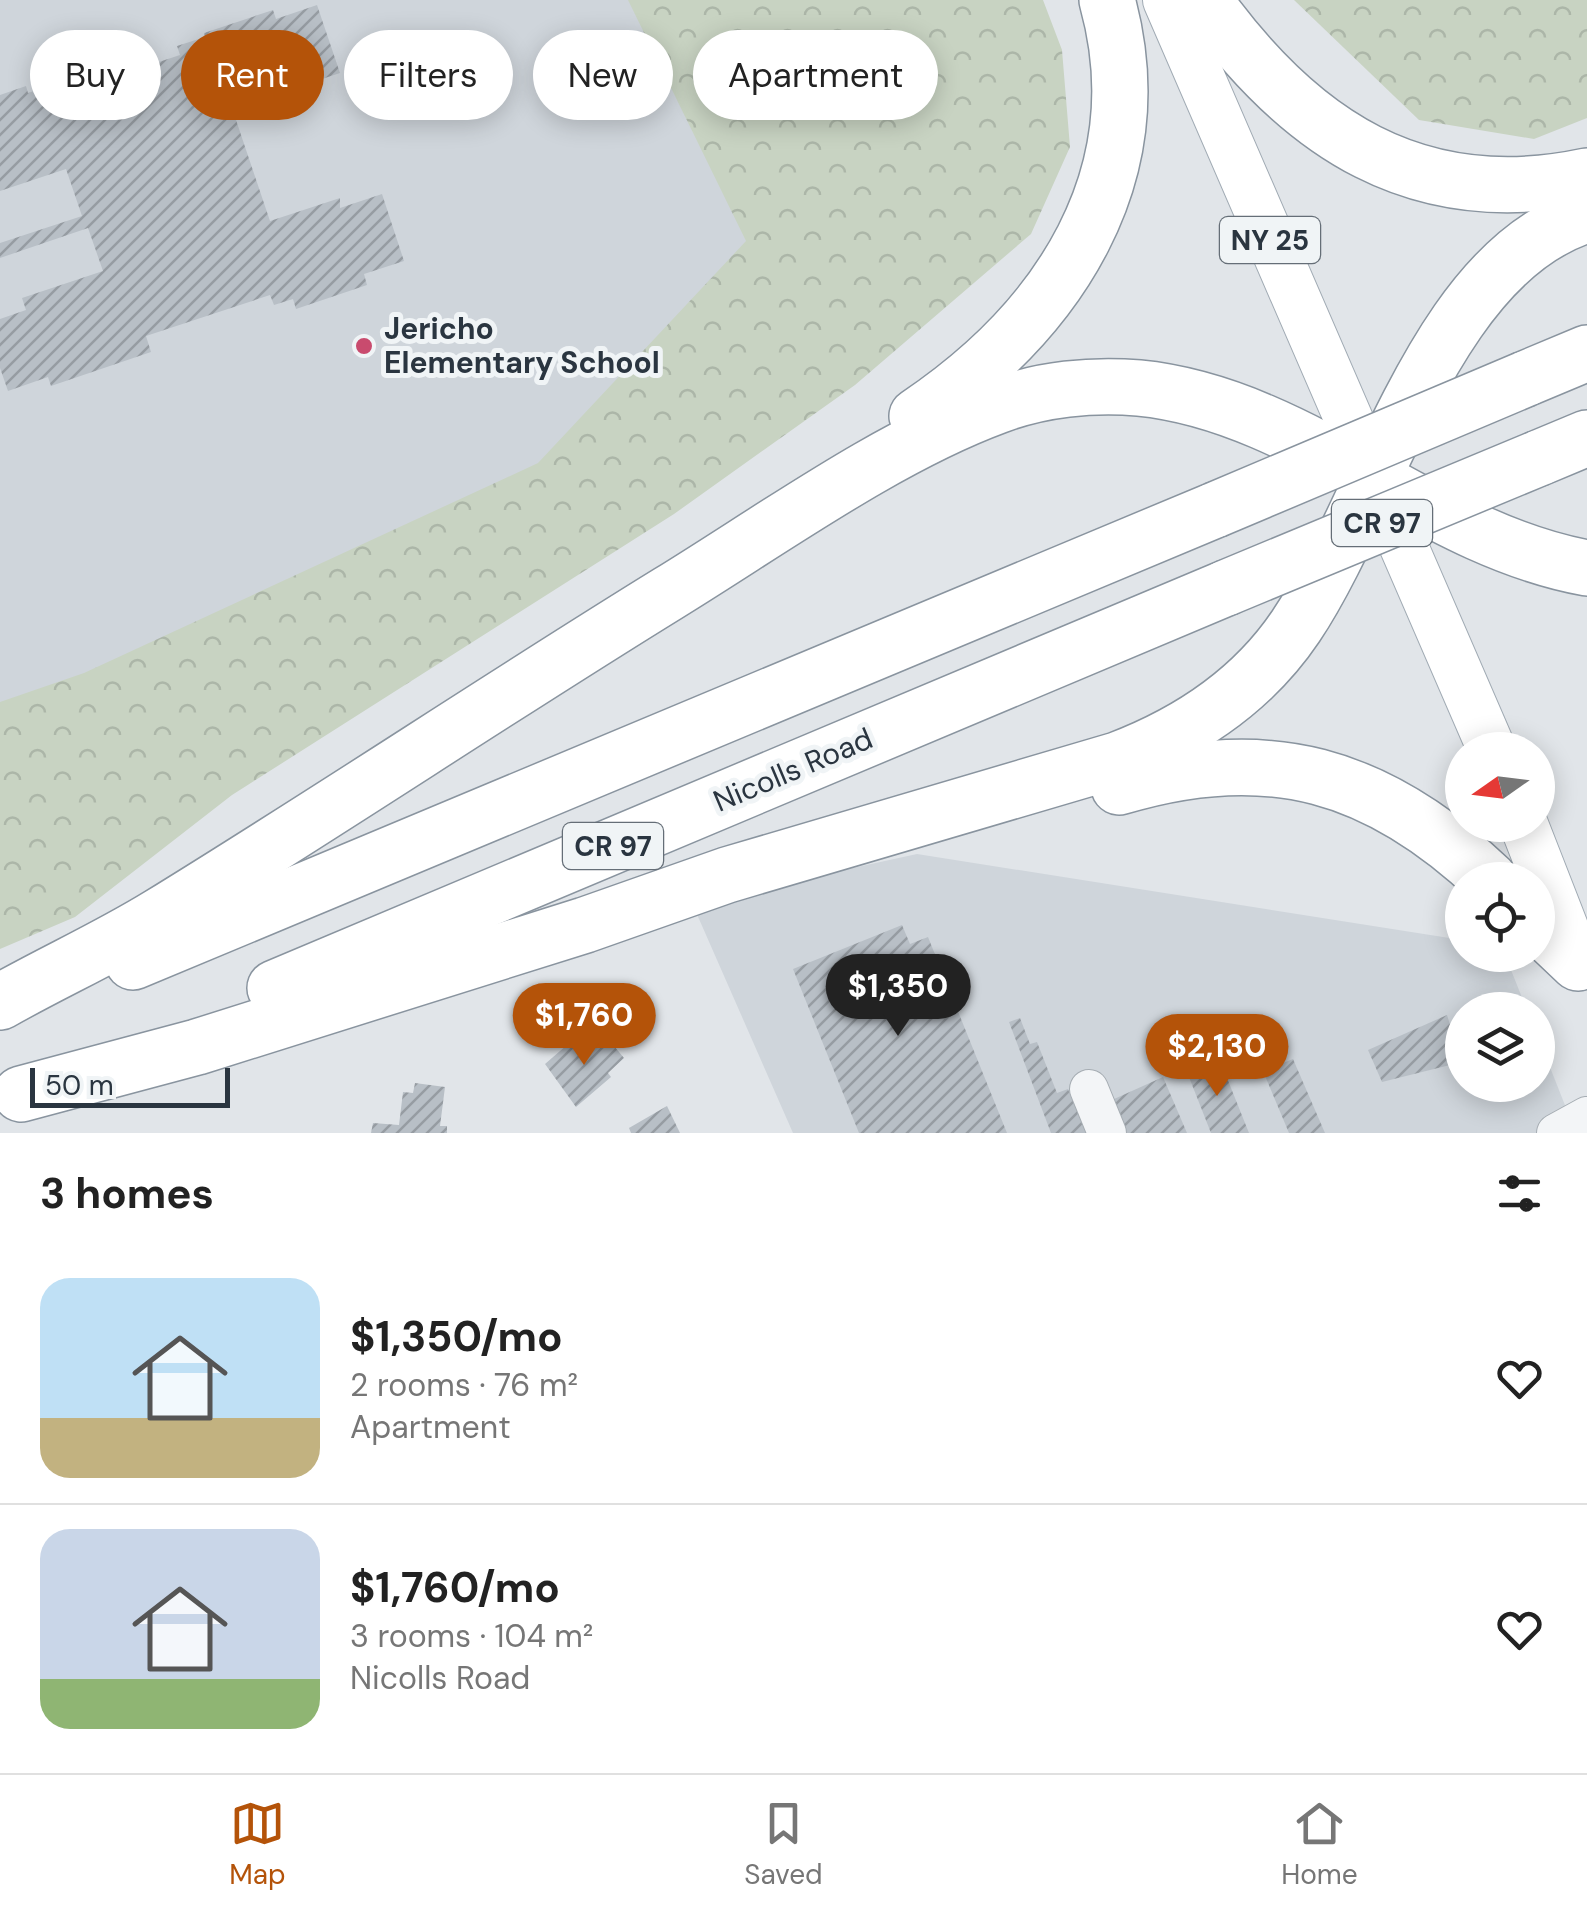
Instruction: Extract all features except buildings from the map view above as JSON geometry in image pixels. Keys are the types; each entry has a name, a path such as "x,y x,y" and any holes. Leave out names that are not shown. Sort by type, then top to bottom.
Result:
{"highway":[{"path":"765,534 883,438 989,361 1019,332 1066,273 1098,207 1116,137 1119,78 1107,0"},
{"path":"1204,0 1239,48 1290,102 1360,150 1419,173 1480,185 1542,184 1587,176"},
{"path":"10,1099 196,1047 585,925 727,875 1146,749 1237,692 1297,625 1461,313 1525,249 1587,215"},
{"name":"CR 97","path":"0,1018 1587,353"},
{"path":"0,1002 158,916 457,724 765,534 964,419 1030,396 1064,390 1131,388 1193,397 1254,418 1496,541 1548,560 1587,568"},
{"name":"Nicolls Road","path":"10,1099 1563,448"},
{"path":"938,813 1092,796 1217,766 1281,768 1349,785 1395,806 1470,862"},
{"path":"1555,944 1582,975"}],"main road":[{"name":"NY 25","path":"1167,0 1484,732"},
{"path":"1531,842 1582,975"}],"street":[{"path":"1090,1089 1106,1133"},
{"path":"1556,1133 1587,1116"}],"shaded area":[{"name":"Jericho Elementary School","path":"0,0 711,0 727,30 693,30 693,120 774,120 831,227 623,464 0,728"},
{"path":"917,854 1445,937 1445,972 1512,972 1520,992 1445,992 1445,1102 1555,1102 1555,1080 1576,1133 793,1133 692,903"}],"green space":[{"path":"628,0 1043,0 1062,50 1070,147 1031,234 855,385 674,514 232,795 75,917 0,949 0,702 84,673 538,463 746,241 673,92 673,30 643,30"},
{"path":"1294,0 1587,0 1587,118 1534,139 1419,120"}],"place":[{"name":"Jericho Elementary School","path":"364,346"}]}
